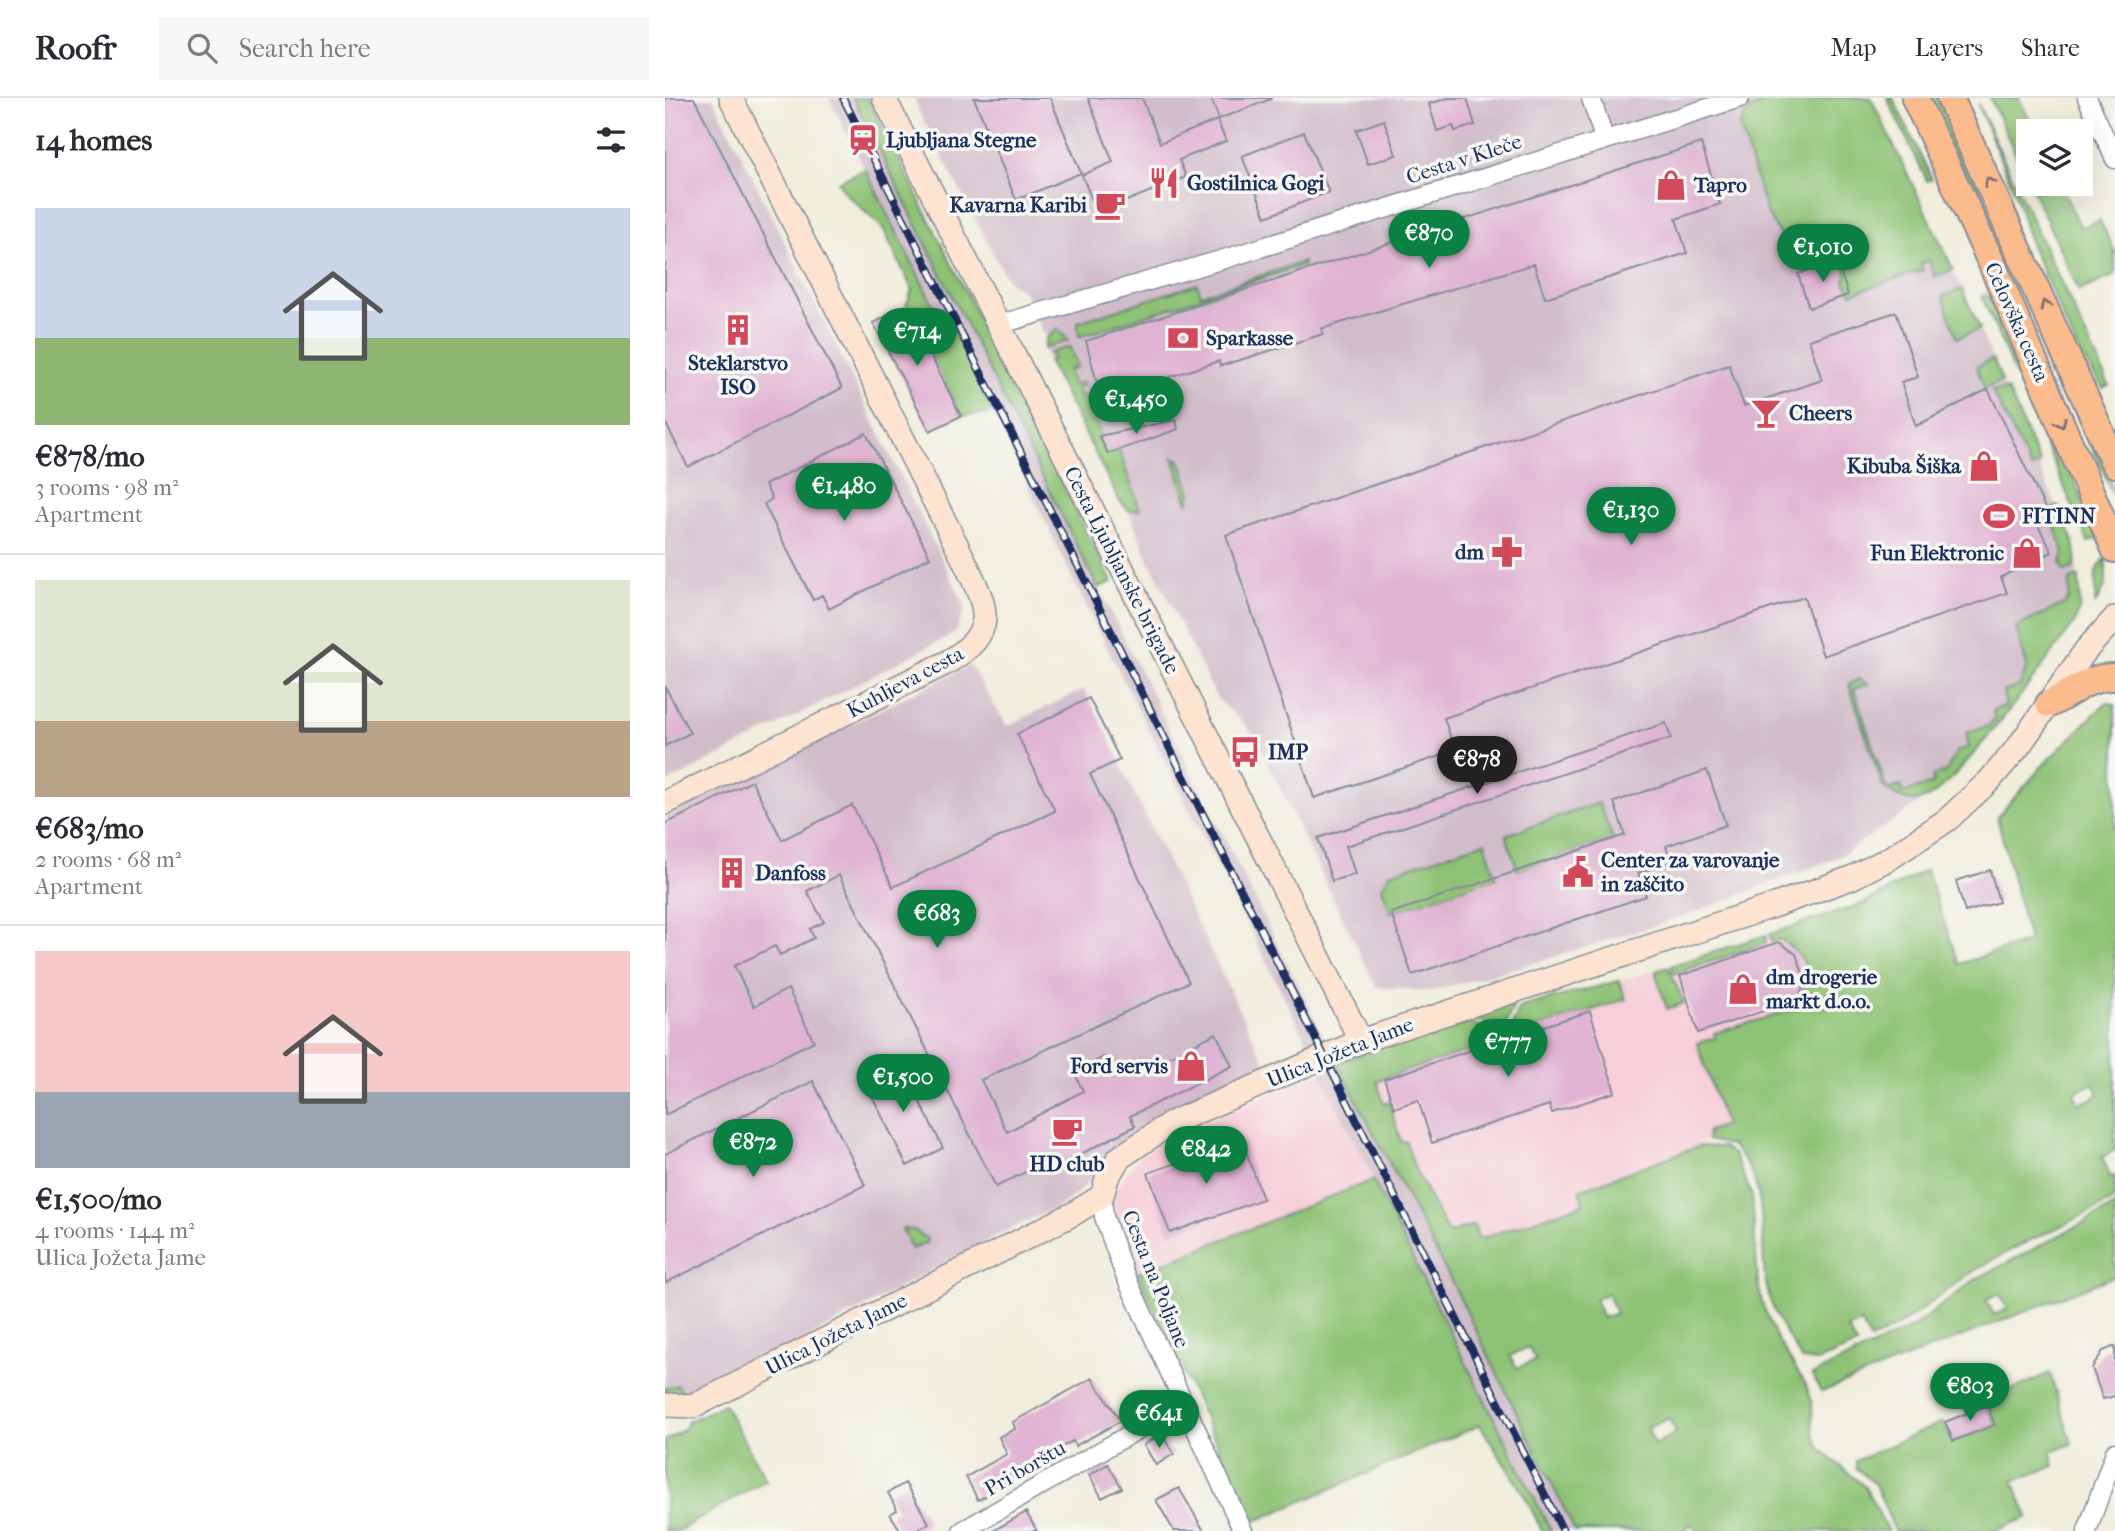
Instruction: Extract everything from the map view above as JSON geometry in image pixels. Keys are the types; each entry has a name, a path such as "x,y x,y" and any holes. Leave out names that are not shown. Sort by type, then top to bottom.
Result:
{"main road":[{"name":"Celovška cesta","path":"1915,98 2010,303 2115,549"},
{"name":"Celovška cesta","path":"1950,98 2115,464"},
{"path":"2049,704 2069,695 2091,680 2115,677"}],"street":[{"name":"Kuhljeva cesta","path":"665,803 948,662 970,649 981,636 986,620 984,604 964,560 731,98"},
{"name":"Cesta Ljubljanske brigade","path":"884,98 1361,1041"},
{"path":"1591,98 1604,138"},
{"name":"Cesta v Kleče","path":"1000,324 1243,253 1604,138 1740,98"},
{"path":"2087,98 2115,159"},
{"name":"Ulica Jožeta Jame","path":"665,1405 694,1406 1018,1243 1102,1196 1107,1178 1119,1158 1171,1123 1361,1041 1455,1008 1637,952 1851,878 1898,853 1947,820 1989,781 2049,704 2086,650 2115,618"},
{"name":"Cesta na Poljane","path":"1102,1196 1104,1217 1124,1273 1243,1531"},
{"name":"Pri borštu","path":"963,1531 1184,1403"},
{"path":"2087,1531 2115,1452"}],"shaded area":[{"path":"665,98 713,98 966,608 955,633 665,784"},
{"path":"829,98 853,98 1328,1045 1312,1052 1079,592 951,325 945,328"},
{"path":"915,98 1871,98 1962,289 2074,547 2080,596 2078,617 1994,727 1937,791 1839,857 1688,915 1531,964 1432,991 1376,987 1259,745 1245,724 1217,699 1149,560 1128,510 1119,500 1048,361 1044,348 1046,339 1024,291 1010,283 1004,274 919,112"},
{"path":"970,665 1007,726 1084,689 1268,1069 1163,1113 1124,1138 1085,1186 1064,1204 1003,1232 796,1344 691,1396 665,1394 665,817"},
{"path":"1770,934 1772,942 1780,939 1799,953 1808,979 1797,1009 1714,1034 1725,1126 1708,1131 1706,1140 1699,1146 1580,1190 1584,1204 1479,1239 1448,1234 1415,1169 1406,1141 1401,1142 1389,1103 1384,1104 1377,1081 1625,999 1619,981"},
{"path":"1337,1063 1455,1288 1575,1531 1551,1531 1320,1073"},
{"path":"1320,1073 1373,1180 1138,1273 1118,1227 1114,1202 1117,1186 1139,1157 1162,1140"}],"green space":[{"path":"853,98 868,98 1112,582 1098,588"},
{"path":"1779,98 1871,98 1953,269 1935,277 1929,260 1921,264 1923,270 1852,293 1845,281 1848,253 1839,244 1814,231 1799,227 1793,229 1784,242 1767,213 1740,127 1745,115 1750,111"},
{"path":"1887,98 1893,98 1932,179 1927,181"},
{"path":"1926,98 1939,98 2048,337 2115,493 2115,501 2045,338"},
{"path":"1990,98 2019,98 2029,119 2016,119 2016,155"},
{"path":"1978,104 2016,186 2016,196"},
{"path":"865,169 944,327 951,324 992,413 961,416 906,306 912,289 883,228 847,195 838,182"},
{"path":"2016,196 2021,196 2109,385 2103,388 2077,349 2030,243"},
{"path":"2035,196 2066,196 2081,228 2100,220 2115,252 2115,275 2079,291"},
{"path":"1303,262 1304,265 1079,337 1078,322 1197,284 1201,295"},
{"path":"1962,289 1980,329 1957,338 1943,296"},
{"path":"1986,294 2006,323 2099,538 2088,542 1982,297"},
{"path":"1058,329 1068,341 1044,348 1046,339"},
{"path":"1070,347 1077,367 1068,370 1073,385 1082,382 1083,386 1077,388 1079,397 1086,396 1108,453 1119,450 1140,510 1128,510 1119,500 1048,361 1053,359 1050,353"},
{"path":"1993,359 2002,381 1985,389 1976,367"},
{"path":"2008,390 2040,464 2031,468 1992,391"},
{"path":"1173,457 1180,460 1191,494 1188,503"},
{"path":"2058,506 2072,537 2076,554 2073,568 2064,571 2061,563 2064,552 2049,510"},
{"path":"2106,557 2106,584 2095,605 2096,571"},
{"path":"2079,577 2080,606 2075,622 2003,718 1959,770 1941,788 1921,800 1903,799 1888,791 1883,787 1849,685 1859,679 1868,684 1854,689 1887,790 1901,786 1903,793 1934,783 1932,776 1946,772 1956,752 1969,747 1966,733 1989,726 1995,719 1993,710 2006,706 2003,692 2020,686 2027,666 2016,627 2064,604 2069,598 2070,580"},
{"path":"2107,702 2115,705 2115,1150 2102,1157 2111,1178 2115,1176 2115,1199 1985,1264 1884,1334 1870,1340 1861,1322 1848,1329 1857,1345 1818,1361 1802,1360 1771,1303 1766,1283 1760,1201 1755,1181 1745,1162 1731,1145 1707,1140 1708,1131 1725,1125 1697,1043 1715,1038 1714,1033 1797,1009 1805,979 1805,964 1780,939 1772,942 1770,934 1862,904 1926,870 1959,964 2029,941 1997,817 2048,760","holes":["2093,1083 2099,1095 2079,1104 2074,1093"]},
{"path":"1599,803 1613,839 1518,871 1506,835"},
{"path":"1485,842 1496,878 1391,913 1382,887 1390,873"},
{"path":"1766,935 1766,943 1674,974 1671,966"},
{"path":"1668,967 1684,1003 1667,1009 1656,971"},
{"path":"1619,981 1626,999 1377,1081 1384,1104 1389,1102 1401,1142 1406,1141 1415,1169 1448,1233 1474,1225 1479,1239 1583,1204 1579,1190 1699,1146 1723,1147 1734,1155 1752,1196 1758,1284 1762,1303 1776,1337 1806,1385 1812,1402 1813,1431 1820,1449 1865,1487 1888,1531 1697,1531 1691,1524 1684,1531 1575,1531 1455,1288 1337,1063 1400,1039 1402,1044 1468,1023 1499,1031 1511,1027 1520,1007","holes":["1608,1293 1616,1313 1603,1318 1595,1299","1528,1347 1536,1360 1517,1368 1510,1356","1669,1418 1676,1433 1654,1445 1648,1428"]},
{"path":"1515,1003 1506,1023 1495,1026 1469,1017"},
{"path":"1373,1180 1551,1531 1542,1531 1527,1500 1480,1425 1251,1523 1138,1273"},
{"path":"2115,1206 2115,1276 1821,1392 1812,1375 1913,1327 1974,1280","holes":["2000,1294 2008,1309 1994,1315 1986,1300"]},
{"path":"902,1229 914,1230 927,1239 926,1243 912,1249"},
{"path":"2050,1373 2072,1444 2051,1451 2054,1466 2013,1481 2028,1517 1995,1531 1895,1531 1875,1484 1856,1468 1856,1461 1942,1422 1953,1442 1995,1425 1986,1401"},
{"path":"711,1381 713,1385 688,1396 665,1393 665,1388 678,1385 682,1393"},
{"path":"724,1404 766,1480 678,1531 665,1531 665,1441 684,1429 687,1422"}],"building":[{"name":"Steklarstvo ISO","path":"665,98 694,98 842,388 688,467 665,422"},
{"path":"974,98 1050,98 1081,173 1016,200"},
{"path":"1088,98 1142,98 1160,143 1217,120 1226,141 1179,160 1186,177 1097,213 1082,175 1113,162"},
{"path":"1211,98 1271,98 1271,99 1219,119"},
{"path":"1448,98 1467,98 1475,125 1455,131 1453,126 1437,131 1429,104"},
{"path":"1384,120 1396,155 1368,164 1356,130"},
{"path":"1304,132 1329,192 1266,217 1242,156"},
{"path":"1701,143 1720,204 1676,219 1687,253 1545,298 1534,264 1321,329 1323,334 1253,356 1220,366 1219,361 1101,399 1086,341"},
{"path":"1837,261 1848,295 1809,308 1798,274"},
{"path":"906,306 961,416 930,431 873,323"},
{"path":"1896,312 1918,377 1901,382 1916,426 1988,389 2046,510 2033,516 2052,552 2001,577 2007,593 1823,656 1804,597 1444,718 1455,751 1314,798 1226,535 1729,365 1744,406 1822,380 1809,340"},
{"path":"1176,420 1178,429 1108,454 1099,436"},
{"path":"866,433 930,557 829,609 822,595 813,600 764,504 772,499 765,485"},
{"path":"665,686 690,733 665,746"},
{"path":"1089,698 1120,760 1090,774 1189,982 981,1080 1007,1132 1083,1091 1074,1072 1104,1057 1114,1077 1145,1062 1148,1068 1216,1033 1232,1066 1130,1116 1135,1126 1052,1169 1047,1161 996,1187 839,875 807,891 824,922 810,929 814,938 780,955 775,946 734,966 754,1006 788,989 814,1041 665,1115 665,824 752,781 782,840 852,805 893,887 1055,811 1017,734"},
{"path":"1666,723 1671,738 1346,846 1355,874 1332,881 1318,838"},
{"name":"Center za varovanje in zaščito","path":"1707,770 1726,825 1666,846 1671,862 1638,873 1646,896 1412,975 1391,913 1625,835 1614,802"},
{"path":"1990,870 1999,902 1965,912 1956,881"},
{"name":"dm drogerie markt d.o.o.","path":"1779,942 1796,954 1805,979 1799,999 1698,1033 1680,976"},
{"path":"1590,1011 1615,1092 1552,1113 1549,1105 1432,1143 1418,1100 1394,1108 1384,1079"},
{"path":"900,1062 943,1148 907,1166 864,1080"},
{"path":"813,1081 865,1185 665,1283 665,1154"},
{"path":"1242,1140 1263,1199 1170,1233 1148,1173"},
{"path":"2115,1346 2115,1396 2103,1399 2092,1368 2103,1351"},
{"path":"1092,1378 1121,1421 1075,1446 1073,1441 1007,1476 1010,1483 978,1500 966,1477 1007,1454 999,1437 1015,1429 1013,1422"},
{"path":"1987,1405 1995,1425 1953,1441 1945,1422"},
{"path":"1161,1434 1174,1454 1156,1465 1144,1445"},
{"path":"1108,1464 1122,1488 1102,1498 1089,1475"},
{"path":"905,1483 929,1523 916,1531 901,1531 890,1514 897,1510 888,1493"},
{"path":"1179,1488 1204,1531 1174,1531 1156,1500"},
{"path":"1026,1512 1037,1531 993,1531"}],"railway":[{"path":"843,98 1563,1531"}],"place":[{"name":"Ljubljana Stegne","path":"863,140"},
{"name":"Gostilnica Gogi","path":"1164,183"},
{"name":"Tapro","path":"1671,185"},
{"name":"Kavarna Karibi","path":"1110,205"},
{"name":"Steklarstvo ISO","path":"738,330"},
{"name":"Sparkasse","path":"1183,338"},
{"name":"Cheers","path":"1766,413"},
{"name":"Kibuba Šiška","path":"1984,466"},
{"name":"FITINN","path":"1999,516"},
{"name":"dm","path":"1507,552"},
{"name":"Fun Elektronic","path":"2027,553"},
{"name":"IMP","path":"1245,752"},
{"name":"Center za varovanje in zaščito","path":"1578,872"},
{"name":"Danfoss","path":"732,873"},
{"name":"dm drogerie markt d.o.o.","path":"1743,989"},
{"name":"Ford servis","path":"1191,1066"},
{"name":"HD club","path":"1067,1131"}]}
